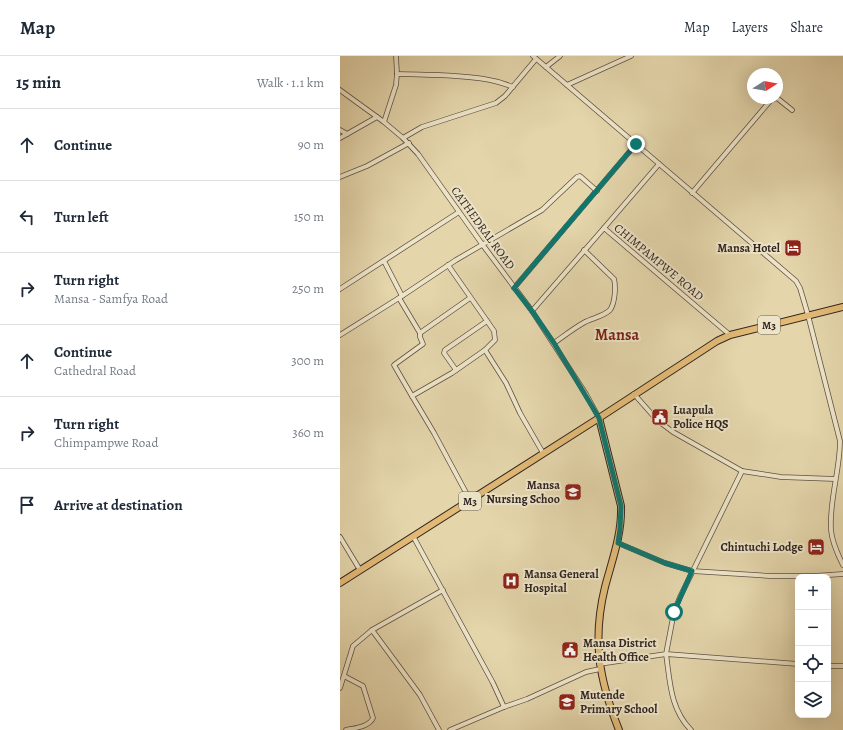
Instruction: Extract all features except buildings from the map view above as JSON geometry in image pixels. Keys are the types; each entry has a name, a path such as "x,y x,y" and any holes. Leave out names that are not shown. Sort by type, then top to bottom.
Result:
{"main road":[{"name":"M3","path":"340,583 718,341 730,335 843,306"},
{"path":"599,418 621,506 618,543 605,589 600,616 598,640 600,667 607,698 619,730"}],"street":[{"path":"384,122 394,92 397,74 396,56"},
{"path":"546,67 560,56"},
{"path":"567,85 631,56"},
{"path":"403,138 422,127 496,103 513,87 534,57 796,281 800,288 808,315 840,441 840,454 835,479 831,532 843,566"},
{"path":"397,74 475,77 490,79 513,87"},
{"name":"CATHEDRAL ROAD","path":"340,90 384,122 408,143 532,311 554,343 599,418"},
{"path":"692,193 771,100 777,98 792,110"},
{"path":"340,138 377,117"},
{"path":"340,130 347,134"},
{"path":"340,177 367,166 408,143"},
{"path":"514,288 636,144"},
{"path":"604,228 659,164"},
{"path":"340,335 448,265 542,210 578,176 597,191"},
{"path":"340,289 459,212"},
{"name":"CHIMPAMPWE ROAD","path":"532,311 604,228 730,335"},
{"path":"554,343 584,323 610,310 612,305 615,284 614,279 584,250"},
{"path":"384,261 400,297 420,333 423,345 394,365 395,368 434,433 470,500"},
{"path":"412,396 456,370 485,350 495,338 494,331 448,265"},
{"path":"420,333 470,298"},
{"path":"456,370 444,353 445,350 487,321"},
{"path":"485,350 506,383 520,413 543,453"},
{"path":"634,394 657,420 673,432 742,470 781,477 835,479"},
{"path":"691,730 682,721 676,709 671,689 666,654 674,612 692,571 742,470"},
{"path":"414,536 493,683 504,707"},
{"path":"340,537 360,570"},
{"path":"618,543 665,563 692,571 770,576 814,576 843,574"},
{"path":"340,688 353,646 372,630 443,590"},
{"path":"372,630 420,695 439,730"},
{"path":"450,730 527,699 600,667 666,654 795,664"},
{"path":"831,666 843,666"},
{"path":"344,676 363,686 372,718 372,721 367,725 346,730"}],"place":[{"name":"Mansa Hotel","path":"793,248"},
{"name":"Luapula Police HQS","path":"660,417"},
{"name":"Mansa Nursing Schoo","path":"573,492"},
{"name":"Chintuchi Lodge","path":"816,547"},
{"name":"Mansa General Hospital","path":"511,581"},
{"name":"Mansa District Health Office","path":"570,650"},
{"name":"Mutende Primary School","path":"567,702"}],"district":[{"name":"Mansa","path":"617,335"}],"route":[{"path":"636,144 514,288 554,343 586,394 599,418 614,483 621,506 618,543 665,563 692,571 674,612"}]}
